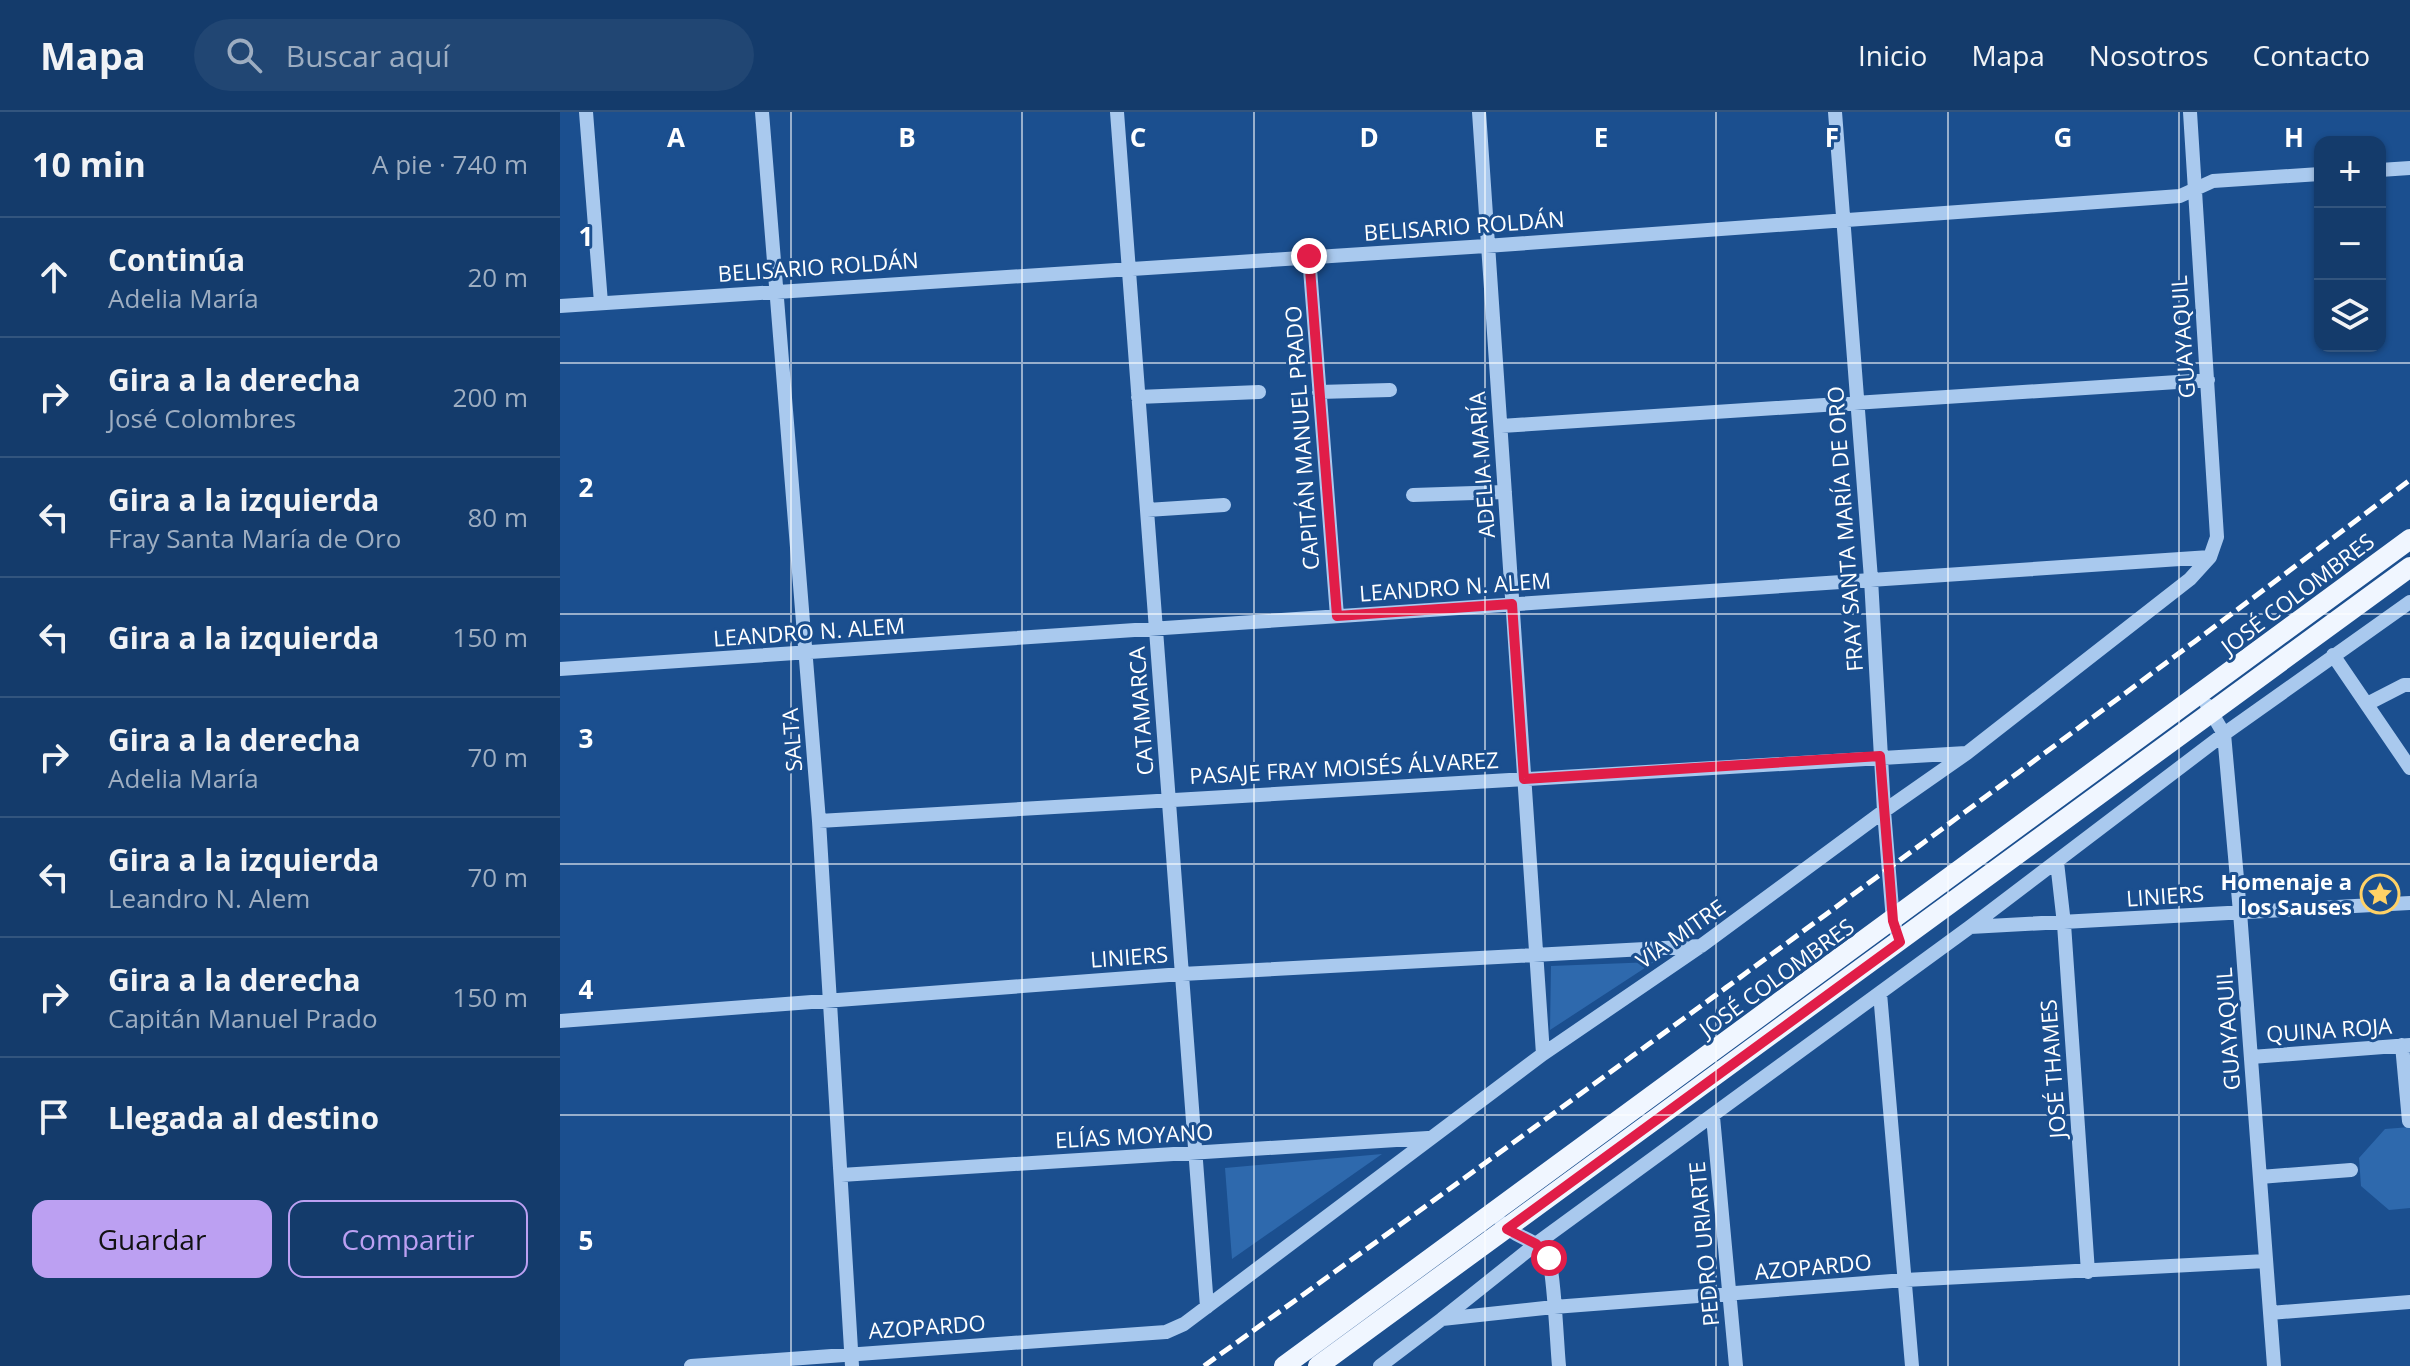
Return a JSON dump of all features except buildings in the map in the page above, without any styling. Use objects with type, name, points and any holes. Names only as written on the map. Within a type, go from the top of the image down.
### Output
[{"type":"main road","name":"JOSÉ COLOMBRES","points":[[1284,1366],[2410,539]]},
{"type":"main road","name":"JOSÉ COLOMBRES","points":[[1318,1366],[2410,567]]},
{"type":"street","points":[[586,112],[601,303]]},
{"type":"street","name":"SALTA","points":[[762,112],[807,653],[852,1359]]},
{"type":"street","name":"CATAMARCA","points":[[1117,112],[1207,1307]]},
{"type":"street","name":"ADELIA MARÍA","points":[[1479,112],[1543,1054]]},
{"type":"street","name":"FRAY SANTA MARÍA DE ORO","points":[[1835,112],[1871,579],[1884,811],[1893,921],[1900,942]]},
{"type":"street","name":"GUAYAQUIL","points":[[2190,112],[2217,537],[2210,557]]},
{"type":"street","points":[[2386,170],[2410,168]]},
{"type":"street","name":"BELISARIO ROLDÁN","points":[[560,306],[1486,246],[2180,196],[2213,181],[2314,174]]},
{"type":"street","name":"CAPITÁN MANUEL PRADO","points":[[1309,256],[1337,616]]},
{"type":"street","points":[[1501,426],[2208,380]]},
{"type":"street","points":[[1319,392],[1390,390]]},
{"type":"street","points":[[1138,397],[1259,392]]},
{"type":"street","points":[[1413,495],[1505,492]]},
{"type":"street","points":[[1147,510],[1224,505]]},
{"type":"street","name":"LEANDRO N. ALEM","points":[[560,669],[2210,557]]},
{"type":"street","name":"VÍA MITRE","points":[[1166,1332],[1184,1324],[1543,1054],[1701,946],[1967,753],[2190,579],[2210,557]]},
{"type":"street","points":[[1380,1366],[1536,1244],[1970,927],[2224,734],[2410,602]]},
{"type":"street","points":[[2333,655],[2410,768]]},
{"type":"street","points":[[2367,704],[2404,685],[2410,685]]},
{"type":"street","name":"GUAYAQUIL","points":[[2201,694],[2224,734],[2274,1366]]},
{"type":"street","name":"PASAJE FRAY MOISÉS ÁLVAREZ","points":[[819,821],[1967,753]]},
{"type":"street","name":"JOSÉ THAMES","points":[[2057,862],[2088,1272]]},
{"type":"street","name":"LINIERS","points":[[1970,927],[2410,903]]},
{"type":"street","name":"LINIERS","points":[[560,1021],[1182,974],[1701,946]]},
{"type":"street","points":[[1880,993],[1912,1366]]},
{"type":"street","points":[[2406,1045],[2409,1121]]},
{"type":"street","name":"QUINA ROJA","points":[[2251,1057],[2406,1045]]},
{"type":"street","name":"PEDRO URIARTE","points":[[1713,1117],[1736,1366]]},
{"type":"street","name":"ELÍAS MOYANO","points":[[841,1175],[1429,1138]]},
{"type":"street","points":[[2260,1177],[2351,1170]]},
{"type":"street","points":[[1494,1212],[1507,1229],[1536,1244],[1549,1258],[1559,1366]]},
{"type":"street","name":"AZOPARDO","points":[[1442,1319],[1554,1307],[1905,1280],[2266,1261]]},
{"type":"street","points":[[2270,1313],[2410,1302]]},
{"type":"street","name":"AZOPARDO","points":[[691,1366],[852,1359],[1166,1332]]},
{"type":"shaded area","points":[[1654,962],[1550,1030],[1551,966]]},
{"type":"shaded area","points":[[2410,1127],[2410,1208],[2389,1210],[2361,1186],[2359,1158],[2385,1129]]},
{"type":"shaded area","points":[[1382,1154],[1232,1259],[1225,1168]]},
{"type":"railway","points":[[1204,1366],[1810,926],[2410,480]]},
{"type":"place","name":"Homenaje a los Sauses","points":[[2380,894]]},
{"type":"route","points":[[1309,256],[1337,616],[1512,604],[1524,779],[1880,756],[1893,921],[1900,942],[1507,1229],[1536,1244],[1549,1258]]}]
